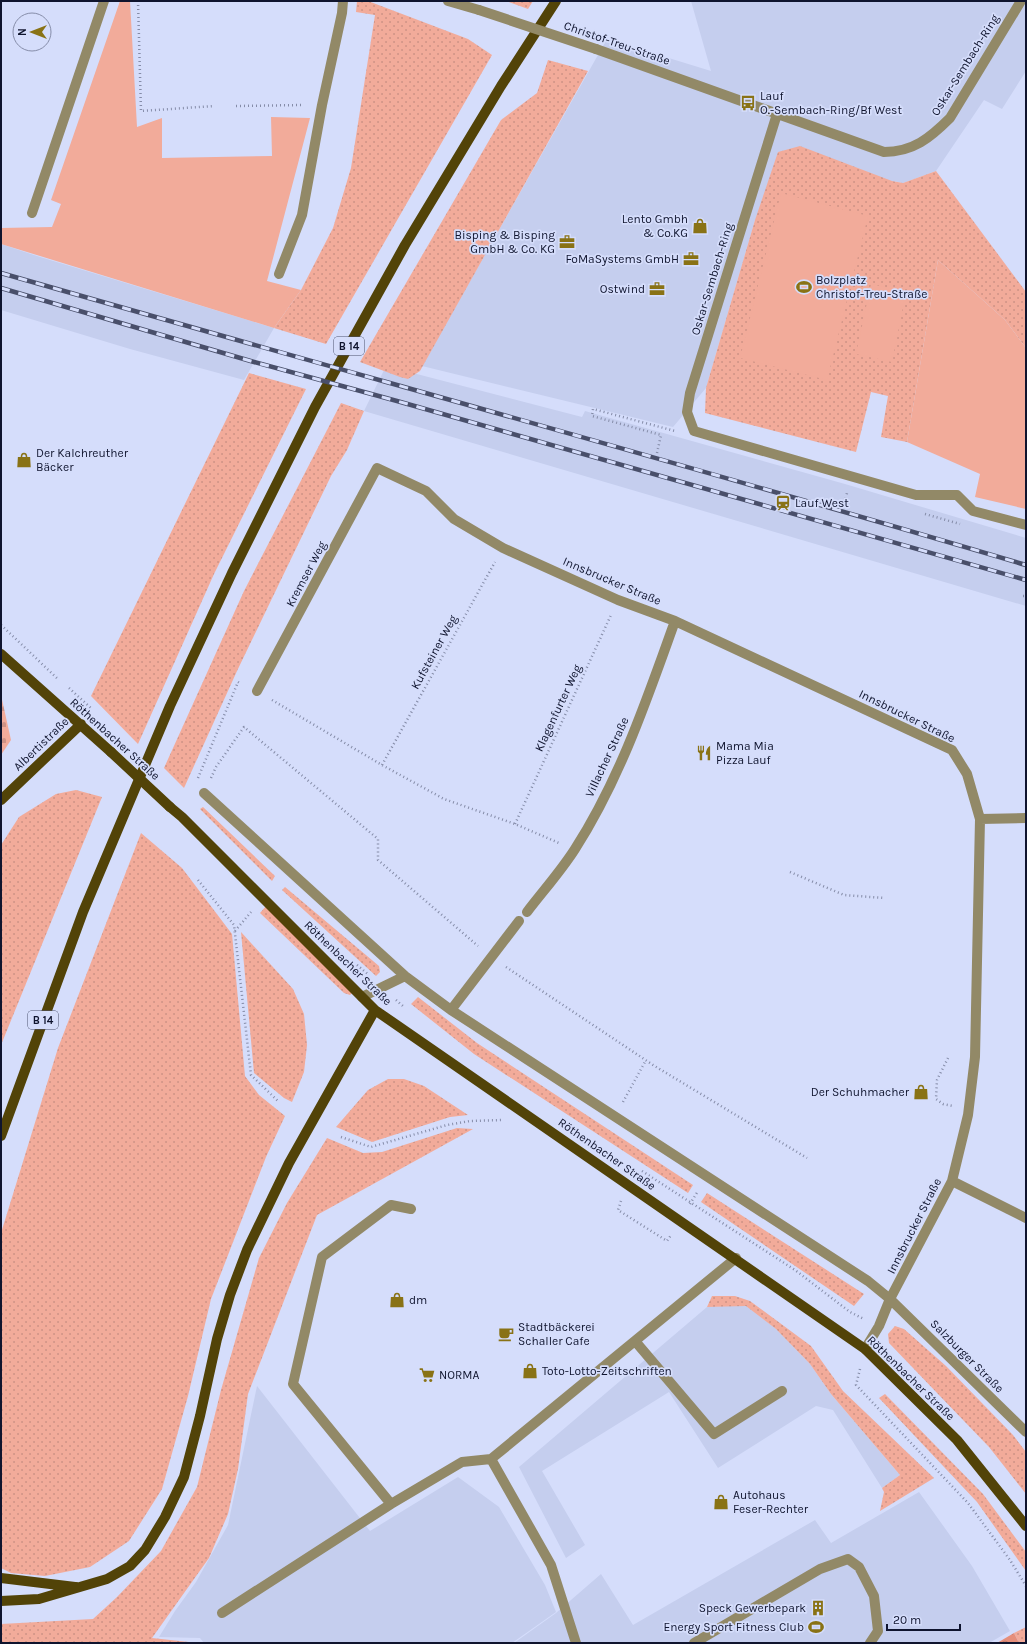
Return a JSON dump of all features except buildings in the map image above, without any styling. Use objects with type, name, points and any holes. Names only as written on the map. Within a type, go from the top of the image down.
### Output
[{"type":"main road","name":"B 14","points":[[1,1136],[83,912],[170,706],[232,573],[315,407],[405,245],[501,86],[556,1]]},
{"type":"main road","name":"Röthenbacher Straße","points":[[1,654],[81,724],[182,817],[376,1010],[736,1258],[865,1349],[957,1440],[1026,1526]]},
{"type":"main road","name":"Albertistraße","points":[[1,800],[81,724]]},
{"type":"main road","points":[[1,1601],[39,1599],[107,1579],[130,1566],[146,1550],[165,1517],[184,1477],[200,1416],[217,1339],[230,1295],[247,1250],[289,1163],[376,1010]]},
{"type":"main road","points":[[1,1578],[81,1587]]},
{"type":"street","points":[[32,213],[104,1]]},
{"type":"street","points":[[279,274],[302,215],[322,105],[342,14],[343,1]]},
{"type":"street","name":"Christof-Treu-Straße","points":[[448,1],[596,48],[777,114]]},
{"type":"street","name":"Oskar-Sembach-Ring","points":[[1021,1],[950,118],[939,130],[922,142],[906,150],[884,152],[777,114],[690,393],[687,412],[694,432],[916,495],[956,495],[973,511],[1026,525]]},
{"type":"street","name":"Innsbrucker Straße","points":[[377,468],[426,491],[454,519],[503,548],[618,600],[675,621],[952,750],[967,774],[980,819],[975,1057],[968,1115],[952,1181],[890,1299],[879,1326],[865,1349]]},
{"type":"street","name":"Kremser Weg","points":[[257,692],[377,468]]},
{"type":"street","name":"Villacher Straße","points":[[527,912],[575,850],[614,781],[643,709],[675,621]]},
{"type":"street","points":[[204,794],[405,976],[451,1010],[519,922]]},
{"type":"street","points":[[980,819],[1026,818]]},
{"type":"street","points":[[362,997],[405,976]]},
{"type":"street","name":"Salzburger Straße","points":[[451,1010],[868,1281],[890,1299],[1026,1432]]},
{"type":"street","points":[[952,1181],[1026,1218]]},
{"type":"street","points":[[391,1504],[293,1384],[322,1257],[391,1205],[410,1209]]},
{"type":"street","points":[[222,1613],[391,1504],[462,1462],[491,1459],[736,1258]]},
{"type":"street","points":[[635,1341],[714,1434],[782,1391]]},
{"type":"street","points":[[491,1459],[551,1566],[576,1643]]},
{"type":"street","points":[[694,1643],[820,1569],[848,1559],[859,1567],[874,1596],[878,1631],[870,1643]]},
{"type":"path","points":[[138,1],[141,111],[214,106]]},
{"type":"path","points":[[236,106],[322,105]]},
{"type":"path","points":[[657,453],[661,436],[592,416],[593,409],[672,431]]},
{"type":"path","points":[[844,506],[848,490]]},
{"type":"path","name":"Kufsteiner Weg","points":[[382,765],[503,548]]},
{"type":"path","name":"Klagenfurter Weg","points":[[515,824],[618,600]]},
{"type":"path","points":[[1,625],[94,710]]},
{"type":"path","points":[[196,782],[238,682],[444,799],[515,824],[575,850]]},
{"type":"path","points":[[790,872],[844,895],[884,898]]},
{"type":"path","points":[[198,880],[234,926],[251,1075],[279,1102]]},
{"type":"path","points":[[948,1058],[937,1080],[936,1099],[943,1104],[950,1106]]},
{"type":"path","points":[[614,1116],[646,1060]]},
{"type":"path","points":[[341,1137],[371,1147],[447,1125],[470,1122]]},
{"type":"path","points":[[639,1169],[795,1270],[850,1312],[879,1326]]},
{"type":"path","points":[[865,1349],[856,1385],[968,1502],[1010,1560],[1026,1586]]},
{"type":"shaded area","points":[[691,1],[1026,1],[1026,71],[1002,109],[984,100],[936,171],[903,183],[893,181],[755,220],[706,388],[673,427],[422,366],[607,39],[711,71]]},
{"type":"shaded area","points":[[1,244],[274,328],[244,380],[130,349],[1,310]]},
{"type":"shaded area","points":[[386,366],[582,417],[585,411],[845,484],[1026,538],[1026,606],[364,411]]},
{"type":"shaded area","points":[[746,1305],[776,1329],[810,1364],[831,1394],[900,1475],[882,1488],[833,1410],[816,1406],[718,1468],[669,1392],[542,1471],[585,1545],[566,1558],[519,1467],[707,1307]]},
{"type":"shaded area","points":[[257,1386],[370,1531],[458,1477],[499,1507],[545,1585],[556,1612],[512,1643],[204,1643],[200,1638],[159,1637],[175,1611],[196,1582],[228,1525]]},
{"type":"shaded area","points":[[919,1492],[972,1566],[1010,1631],[989,1643],[514,1643],[556,1613],[601,1574],[633,1625],[815,1520],[831,1543]]},
{"type":"green space","points":[[120,1],[130,1],[137,127],[162,118],[162,158],[272,156],[271,117],[310,118],[267,281],[301,290],[274,328],[1,244],[1,228],[52,227],[61,204],[51,200]]},
{"type":"green space","points":[[357,1],[368,1],[468,39],[492,55],[326,344],[274,328],[301,290],[333,228],[351,168],[375,15],[356,12]]},
{"type":"green space","points":[[506,1],[533,1],[528,9]]},
{"type":"green space","points":[[548,60],[588,71],[420,371],[408,379],[360,362],[501,120],[537,93]]},
{"type":"green space","points":[[800,146],[892,181],[903,183],[936,171],[1026,292],[1026,348],[1005,320],[938,260],[907,442],[881,437],[888,396],[871,392],[856,452],[705,413],[706,388],[755,220],[778,152]]},
{"type":"green space","name":"Bolzplatz Christof-Treu-Straße","points":[[781,193],[868,216],[827,380],[740,358]]},
{"type":"green space","points":[[938,260],[1005,320],[1026,348],[1026,509],[975,497],[980,474],[907,442]]},
{"type":"green space","points":[[871,284],[906,292],[892,362],[856,354]]},
{"type":"green space","points":[[249,373],[306,389],[214,574],[138,744],[91,696]]},
{"type":"green space","points":[[341,403],[364,411],[347,450],[331,476],[237,671],[184,788],[164,768],[244,591]]},
{"type":"green space","points":[[1,695],[11,740],[1,755]]},
{"type":"green space","points":[[76,790],[102,797],[1,1045],[1,845],[19,817],[56,794]]},
{"type":"green space","points":[[203,807],[275,876],[272,881],[200,809]]},
{"type":"green space","points":[[141,833],[182,868],[232,934],[245,1076],[259,1095],[285,1116],[266,1157],[211,1299],[188,1396],[162,1489],[129,1541],[90,1567],[45,1576],[11,1573],[1,1568],[1,1233],[58,1048]]},
{"type":"green space","points":[[285,887],[379,966],[380,972],[376,976],[282,890]]},
{"type":"green space","points":[[267,905],[353,992],[350,995],[344,993],[260,913]]},
{"type":"green space","points":[[241,932],[293,989],[304,1014],[307,1045],[304,1072],[292,1102],[284,1098],[254,1073]]},
{"type":"green space","points":[[418,997],[477,1043],[693,1185],[688,1193],[474,1054],[411,1004]]},
{"type":"green space","points":[[388,1079],[404,1079],[424,1086],[468,1115],[450,1117],[372,1142],[336,1127],[368,1090]]},
{"type":"green space","points":[[457,1128],[473,1129],[317,1215],[248,1394],[238,1469],[228,1514],[209,1558],[152,1638],[198,1643],[1,1643],[1,1624],[93,1619],[117,1597],[161,1551],[197,1487],[221,1390],[259,1258],[287,1203],[327,1138],[363,1153],[382,1152]]},
{"type":"green space","points":[[707,1193],[864,1294],[854,1306],[701,1202]]},
{"type":"green space","points":[[712,1296],[735,1296],[750,1301],[811,1346],[843,1391],[934,1478],[880,1511],[884,1492],[882,1488],[900,1475],[831,1394],[810,1364],[776,1329],[746,1306],[707,1307]]},
{"type":"green space","points":[[895,1326],[904,1329],[946,1366],[1013,1435],[1026,1452],[1026,1494],[989,1447],[889,1343],[888,1334]]},
{"type":"green space","points":[[885,1394],[983,1494],[1026,1552],[1026,1571],[977,1502],[879,1398]]},
{"type":"green space","points":[[1026,1627],[1026,1643],[1019,1643],[1014,1633]]},
{"type":"green space","points":[[1014,1633],[1019,1643],[997,1643]]},
{"type":"railway","points":[[1,273],[1026,565]]},
{"type":"railway","points":[[1,288],[254,362],[397,401],[1026,580]]},
{"type":"place","name":"Lauf O.-Sembach-Ring/Bf West","points":[[748,103]]},
{"type":"place","name":"Lento Gmbh & Co.KG","points":[[700,226]]},
{"type":"place","name":"Bisping & Bisping GmbH & Co. KG","points":[[567,242]]},
{"type":"place","name":"FoMaSystems GmbH","points":[[691,259]]},
{"type":"place","name":"Bolzplatz Christof-Treu-Straße","points":[[804,287]]},
{"type":"place","name":"Ostwind","points":[[657,289]]},
{"type":"place","name":"Der Kalchreuther Bäcker","points":[[24,460]]},
{"type":"place","name":"Lauf West","points":[[783,503]]},
{"type":"place","name":"Mama Mia Pizza Lauf","points":[[704,753]]},
{"type":"place","name":"Der Schuhmacher","points":[[921,1092]]},
{"type":"place","name":"dm","points":[[397,1300]]},
{"type":"place","name":"Stadtbäckerei Schaller Cafe","points":[[506,1334]]},
{"type":"place","name":"Toto-Lotto-Zeitschriften","points":[[530,1371]]},
{"type":"place","name":"NORMA","points":[[427,1375]]},
{"type":"place","name":"Autohaus Feser-Rechter","points":[[721,1502]]},
{"type":"place","name":"Speck Gewerbepark","points":[[818,1608]]},
{"type":"place","name":"Energy Sport Fitness Club","points":[[816,1627]]}]
